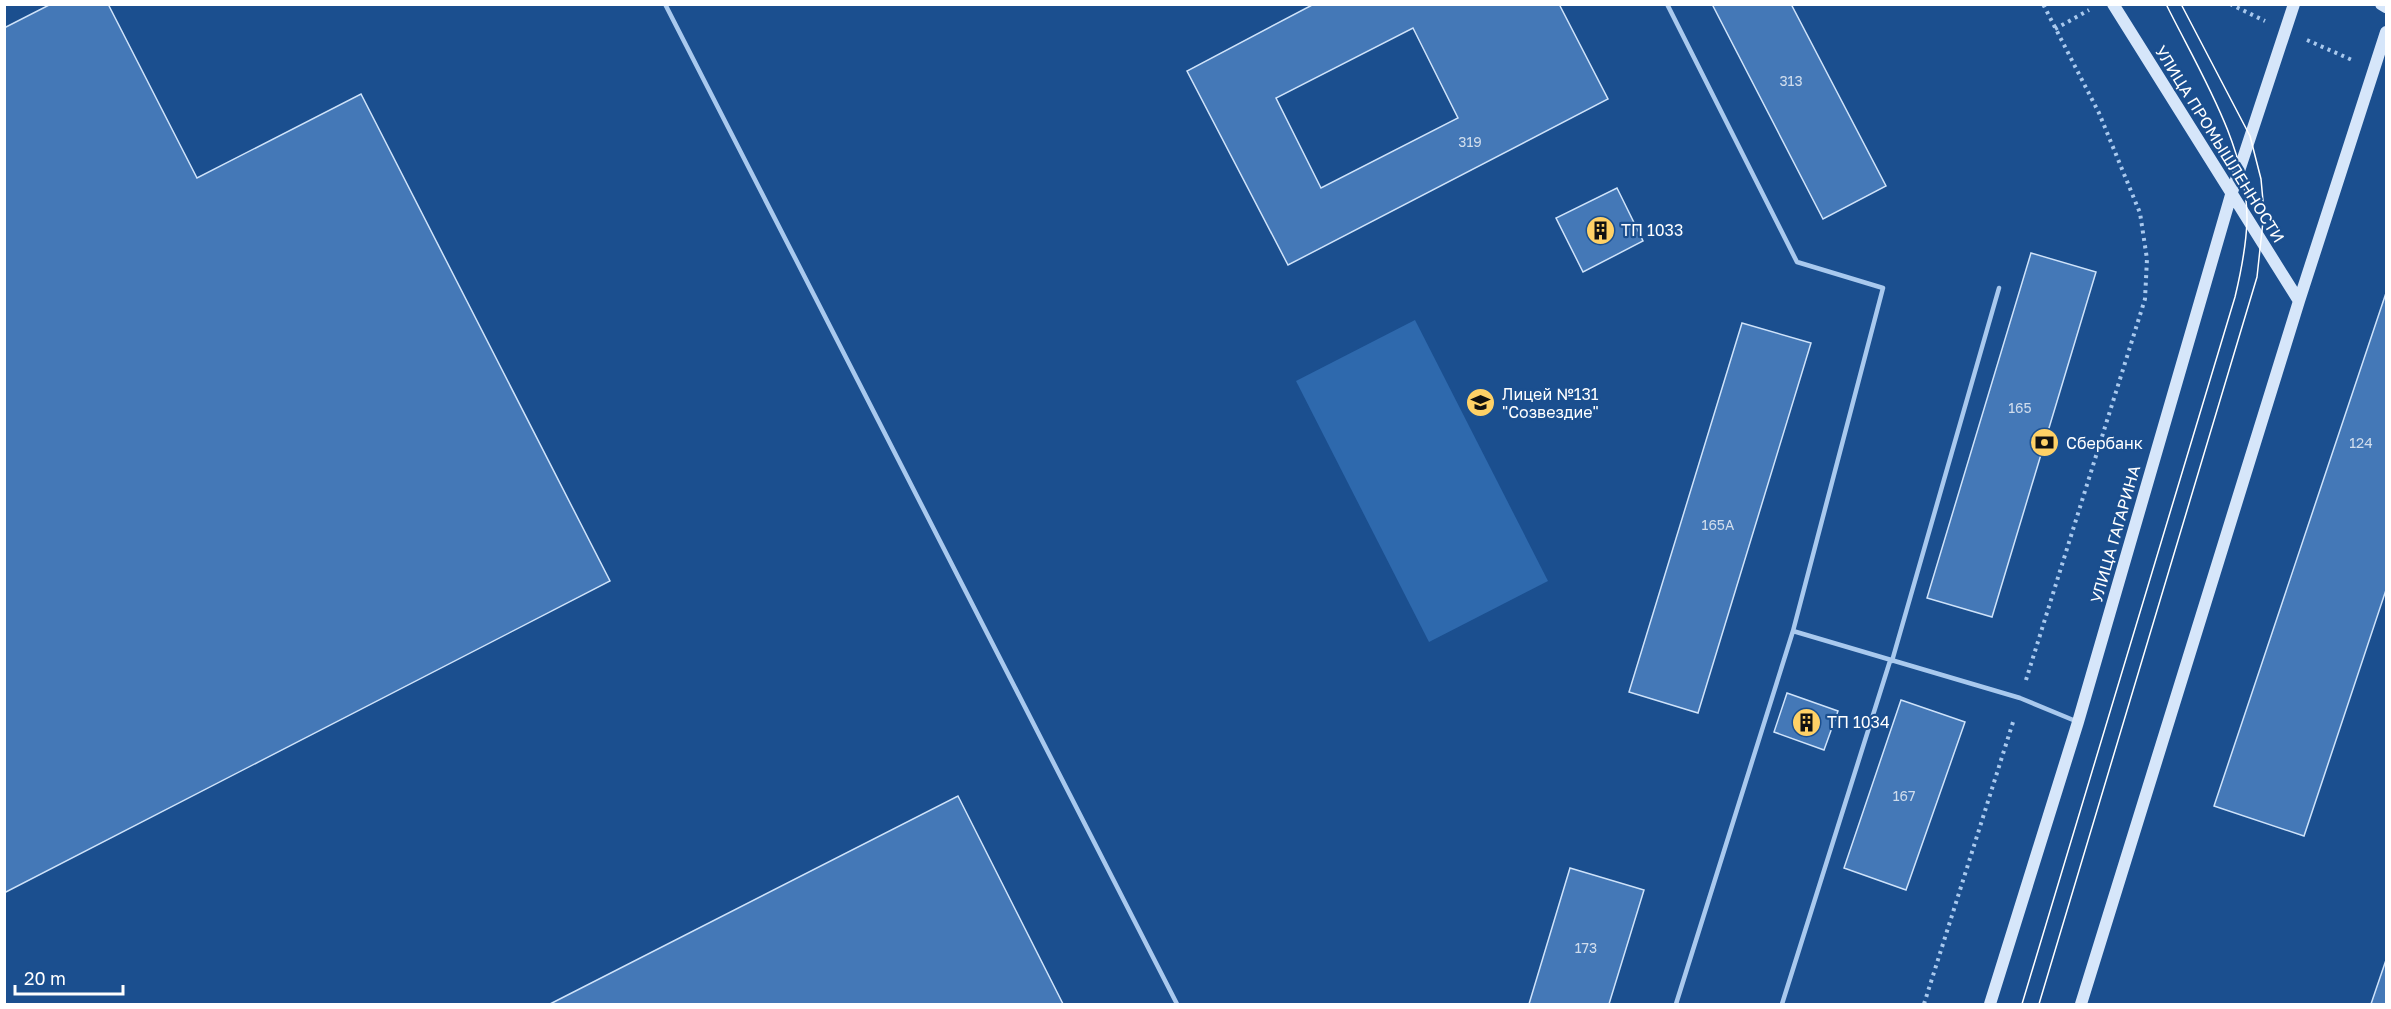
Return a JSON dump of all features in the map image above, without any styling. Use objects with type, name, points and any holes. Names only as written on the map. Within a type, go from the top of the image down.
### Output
[{"type":"main road","name":"УЛИЦА ПРОМЫШЛЕННОСТИ","points":[[2113,4],[2299,301]]},
{"type":"main road","name":"УЛИЦА ГАГАРИНА","points":[[1990,1005],[2078,722],[2231,195],[2294,4]]},
{"type":"main road","points":[[2381,4],[2386,7]]},
{"type":"main road","points":[[2081,1005],[2299,301],[2386,32]]},
{"type":"lane","points":[[665,4],[1177,1005]]},
{"type":"lane","points":[[1667,4],[1797,262],[1883,288],[1793,631],[1676,1005]]},
{"type":"lane","points":[[1782,1005],[1891,661],[1999,288]]},
{"type":"lane","points":[[1793,631],[2020,698],[2078,722]]},
{"type":"path","points":[[1924,1005],[2145,299],[2147,259],[2140,213],[2099,113],[2043,4]]},
{"type":"path","points":[[2055,29],[2092,9]]},
{"type":"shaded area","points":[[1415,320],[1548,581],[1429,642],[1296,381]]},
{"type":"building","points":[[51,4],[108,4],[197,178],[361,94],[610,581],[4,893],[4,28]]},
{"type":"building","points":[[1314,4],[1559,4],[1608,99],[1288,265],[1187,71]],"holes":[[[1413,28],[1458,118],[1321,188],[1276,98]]]},
{"type":"building","points":[[1712,4],[1791,4],[1886,186],[1823,219]]},
{"type":"building","name":"ТП 1033","points":[[1617,188],[1643,241],[1583,272],[1556,218]]},
{"type":"building","points":[[2031,253],[2096,272],[1992,617],[1927,598]]},
{"type":"building","points":[[2386,293],[2386,590],[2304,836],[2214,806]]},
{"type":"building","points":[[1742,323],[1811,343],[1698,713],[1629,692]]},
{"type":"building","name":"ТП 1034","points":[[1787,693],[1838,711],[1824,750],[1774,732]]},
{"type":"building","points":[[1901,700],[1965,722],[1906,890],[1844,868]]},
{"type":"building","points":[[958,796],[1063,1004],[550,1004]]},
{"type":"building","points":[[1570,868],[1644,890],[1609,1004],[1529,1004]]},
{"type":"building","points":[[2386,960],[2386,1004],[2371,1004]]},
{"type":"tram line","points":[[2022,1004],[2235,297],[2244,250],[2247,221],[2245,193],[2239,165],[2219,109],[2166,4]]},
{"type":"tram line","points":[[2039,1004],[2257,277],[2264,212],[2261,179],[2250,136],[2181,4]]},
{"type":"place","name":"ТП 1033","points":[[1600,230]]},
{"type":"place","name":"Лицей №131 \"Созвездие\"","points":[[1481,403]]},
{"type":"place","name":"Сбербанк","points":[[2045,443]]},
{"type":"place","name":"ТП 1034","points":[[1806,722]]}]
